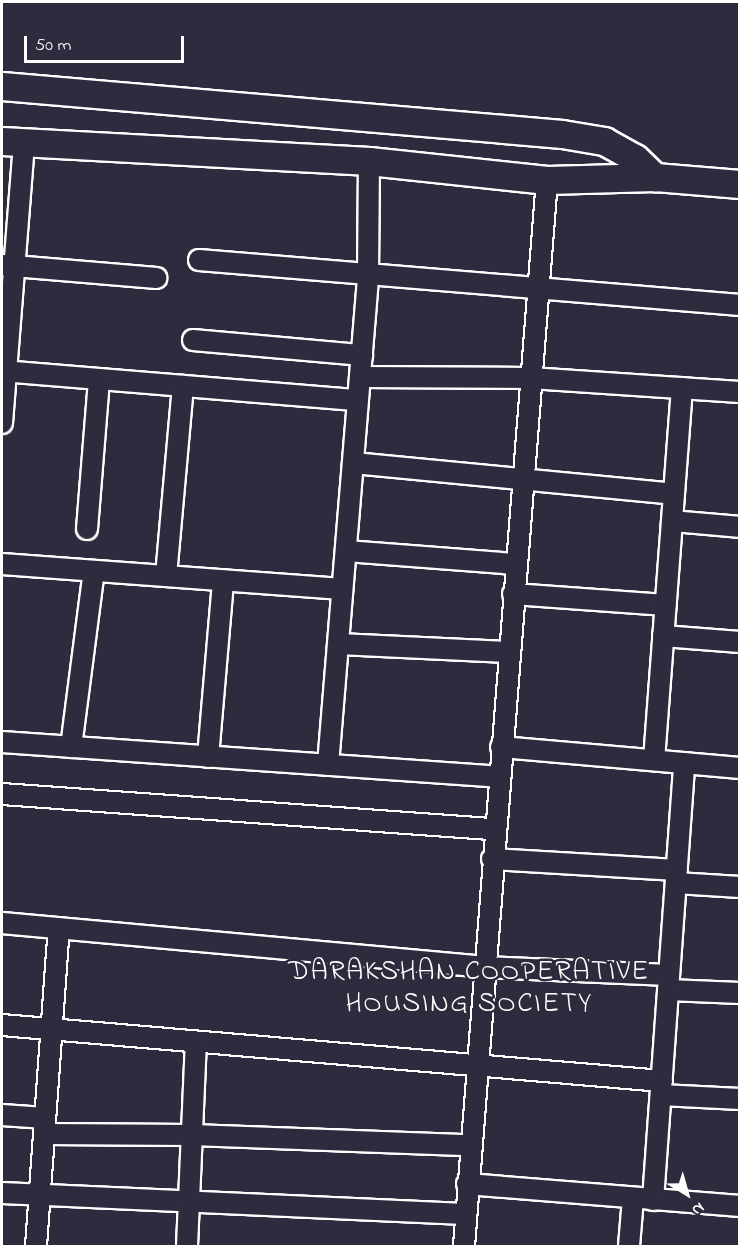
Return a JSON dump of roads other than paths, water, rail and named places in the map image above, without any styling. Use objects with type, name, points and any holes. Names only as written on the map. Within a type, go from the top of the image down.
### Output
[{"type":"street","points":[[2,86],[562,134],[604,141],[635,158],[655,177]]},
{"type":"street","points":[[298,158],[304,112]]},
{"type":"street","points":[[2,423],[13,143],[369,161],[547,180],[655,177],[740,184]]},
{"type":"street","points":[[328,765],[368,275],[369,161]]},
{"type":"street","points":[[464,1246],[469,1145],[530,378],[541,291],[547,180]]},
{"type":"street","points":[[199,260],[541,291],[740,305]]},
{"type":"street","points":[[9,265],[156,278]]},
{"type":"street","points":[[193,340],[362,355]]},
{"type":"street","points":[[4,371],[358,400]]},
{"type":"street","points":[[360,377],[530,378],[740,392]]},
{"type":"street","points":[[87,529],[99,379]]},
{"type":"street","points":[[166,576],[183,386]]},
{"type":"street","points":[[654,760],[682,388]]},
{"type":"street","points":[[353,463],[674,494]]},
{"type":"street","points":[[672,521],[740,527]]},
{"type":"street","points":[[346,551],[515,564]]},
{"type":"street","points":[[2,564],[342,590]]},
{"type":"street","points":[[71,747],[94,571]]},
{"type":"street","points":[[208,757],[224,581]]},
{"type":"street","points":[[513,594],[666,605]]},
{"type":"street","points":[[663,636],[740,642]]},
{"type":"street","points":[[338,644],[508,652]]},
{"type":"street","points":[[2,742],[499,777]]},
{"type":"street","points":[[501,747],[740,768]]},
{"type":"street","points":[[653,1200],[684,763]]},
{"type":"street","points":[[2,794],[495,830]]},
{"type":"street","points":[[492,859],[676,876],[740,887]]},
{"type":"street","points":[[2,923],[669,982],[740,993]]},
{"type":"street","points":[[36,1246],[59,929]]},
{"type":"street","points":[[2,1025],[476,1067],[661,1088],[740,1100]]},
{"type":"street","points":[[187,1246],[196,1042]]},
{"type":"street","points":[[2,1115],[45,1126],[192,1135],[469,1145]]},
{"type":"street","points":[[467,1184],[740,1206]]},
{"type":"street","points":[[2,1193],[40,1197],[465,1214]]},
{"type":"street","points":[[630,1246],[633,1198]]},
{"type":"district","name":"DARAKSHAN COOPERATIVE HOUSING SOCIETY","points":[[469,989]]}]
